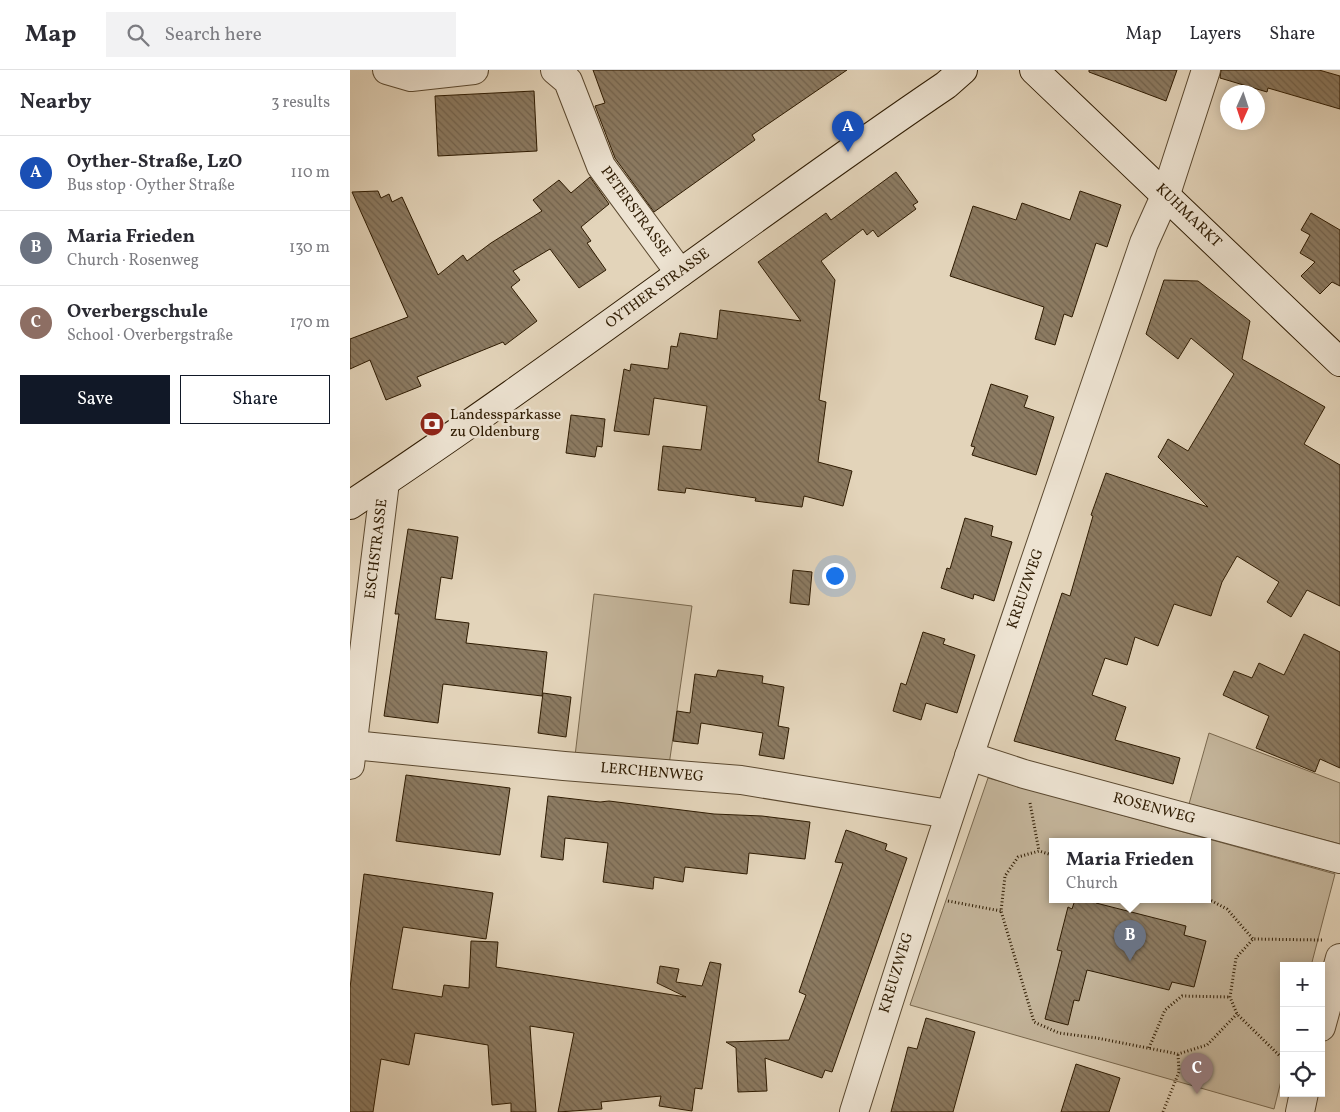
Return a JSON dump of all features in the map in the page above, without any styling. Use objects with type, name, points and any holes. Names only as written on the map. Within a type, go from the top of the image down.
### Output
[{"type":"street","points":[[387,70],[411,77],[474,70]]},
{"type":"street","name":"PETERSTRASSE","points":[[555,70],[568,81],[600,166],[680,273]]},
{"type":"street","name":"OYTHER STRASSE","points":[[350,505],[462,430],[946,85],[963,70]]},
{"type":"street","name":"KUHMARKT","points":[[1034,70],[1069,106],[1166,194],[1340,362]]},
{"type":"street","name":"KREUZWEG","points":[[854,1112],[949,814],[1144,243],[1166,194],[1206,70]]},
{"type":"street","name":"ESCHSTRASSE","points":[[351,755],[386,482]]},
{"type":"street","name":"LERCHENWEG","points":[[351,755],[564,766],[741,780],[949,814]]},
{"type":"street","name":"ROSENWEG","points":[[969,756],[1024,774],[1340,859]]},
{"type":"street","points":[[1325,1007],[1335,949]]},
{"type":"street","points":[[1300,1112],[1303,1097]]},
{"type":"path","points":[[1024,774],[1039,851]]},
{"type":"path","points":[[1049,854],[1039,851],[1018,857],[1005,876],[1001,911],[1034,1022],[1059,1032],[1178,1054],[1208,1045],[1237,1014]]},
{"type":"path","points":[[921,897],[1001,911]]},
{"type":"path","points":[[1211,901],[1227,909],[1253,938],[1335,949]]},
{"type":"path","points":[[1253,938],[1236,958],[1230,997],[1237,1014],[1280,1056]]},
{"type":"path","points":[[1149,1048],[1165,1010],[1182,996],[1230,997]]},
{"type":"path","points":[[1163,1112],[1179,1072],[1178,1054]]},
{"type":"shaded area","points":[[594,594],[692,606],[669,765],[575,756]]},
{"type":"shaded area","points":[[1209,733],[1340,783],[1340,844],[1189,804]]},
{"type":"shaded area","points":[[988,778],[1205,838],[1049,838],[1049,903],[1211,903],[1211,840],[1335,874],[1312,962],[1280,962],[1280,1085],[1274,1109],[910,1005]]},
{"type":"building","points":[[593,70],[847,70],[752,135],[755,140],[654,212],[615,158],[595,106],[605,103]]},
{"type":"building","points":[[1089,70],[1177,70],[1166,101],[1089,72]]},
{"type":"building","points":[[1221,70],[1319,70],[1340,76],[1340,109],[1268,88],[1267,92],[1265,91],[1265,85],[1244,85],[1220,78]]},
{"type":"building","points":[[534,91],[537,151],[438,156],[435,96]]},
{"type":"building","points":[[896,172],[918,202],[913,205],[916,209],[878,237],[873,230],[867,235],[863,229],[821,261],[835,280],[819,400],[826,402],[818,462],[852,471],[843,506],[804,496],[802,507],[755,501],[756,498],[686,488],[685,493],[658,490],[663,446],[701,450],[707,406],[654,398],[649,435],[614,431],[624,369],[630,371],[631,364],[668,369],[671,346],[677,347],[680,333],[717,339],[720,310],[801,321],[758,262],[826,213],[831,220]]},
{"type":"building","points":[[590,177],[609,204],[581,227],[591,241],[587,243],[606,270],[579,288],[550,249],[513,271],[520,280],[511,287],[537,321],[505,345],[503,342],[417,377],[421,386],[386,400],[370,360],[350,369],[350,339],[408,317],[352,192],[378,191],[381,198],[389,194],[392,202],[402,197],[438,275],[463,255],[467,261],[491,243],[542,211],[533,200],[559,180],[571,193]]},
{"type":"building","points":[[1080,191],[1121,205],[1107,247],[1096,243],[1072,317],[1064,314],[1055,345],[1035,339],[1044,307],[950,276],[973,206],[1016,220],[1022,203],[1070,220]]},
{"type":"building","points":[[1311,213],[1340,230],[1340,286],[1332,282],[1320,294],[1301,276],[1315,262],[1300,253],[1310,235],[1301,230]]},
{"type":"building","points":[[1164,280],[1198,281],[1250,321],[1242,359],[1325,407],[1304,444],[1340,465],[1340,606],[1307,590],[1291,617],[1267,602],[1279,582],[1237,556],[1222,582],[1211,616],[1174,604],[1158,646],[1135,637],[1127,665],[1105,658],[1092,695],[1126,707],[1115,740],[1180,758],[1173,784],[1014,741],[1062,593],[1070,596],[1093,516],[1091,515],[1106,473],[1208,507],[1158,457],[1168,439],[1188,451],[1234,374],[1191,338],[1178,359],[1146,334]]},
{"type":"building","points":[[991,384],[1028,396],[1024,407],[1054,417],[1036,475],[972,455],[975,447],[971,446]]},
{"type":"building","points":[[571,415],[605,419],[602,447],[597,446],[595,457],[566,453]]},
{"type":"building","points":[[965,518],[993,526],[991,536],[1012,542],[994,601],[974,594],[973,599],[941,588],[947,568],[950,569]]},
{"type":"building","points":[[408,529],[458,537],[452,579],[441,577],[435,619],[469,623],[466,643],[547,652],[542,696],[443,684],[438,723],[384,716],[399,614],[395,614]]},
{"type":"building","points":[[793,570],[812,572],[809,605],[790,603]]},
{"type":"building","points":[[923,632],[945,639],[943,644],[975,655],[957,713],[926,703],[921,720],[893,711],[901,683],[906,685]]},
{"type":"building","points":[[1304,634],[1340,652],[1340,768],[1320,759],[1315,772],[1256,748],[1269,716],[1223,695],[1234,671],[1252,678],[1259,663],[1284,675]]},
{"type":"building","points":[[718,670],[763,676],[762,683],[784,687],[778,726],[789,728],[784,759],[759,755],[763,733],[701,723],[698,744],[673,741],[677,711],[690,713],[695,674],[716,677]]},
{"type":"building","points":[[543,693],[571,697],[566,737],[538,733]]},
{"type":"building","points":[[406,775],[510,788],[500,855],[396,841]]},
{"type":"building","points":[[548,796],[600,802],[609,801],[714,814],[762,816],[810,822],[805,859],[749,853],[747,874],[685,867],[683,882],[654,877],[653,889],[603,882],[608,843],[565,838],[563,860],[541,857]]},
{"type":"building","points":[[846,830],[887,844],[885,850],[907,858],[832,1072],[825,1070],[822,1078],[765,1058],[767,1091],[738,1092],[736,1048],[726,1042],[789,1040],[806,995],[799,992],[843,863],[835,862]]},
{"type":"building","points":[[364,874],[493,893],[486,939],[403,927],[392,989],[442,997],[444,985],[469,988],[471,941],[498,942],[496,967],[686,997],[657,983],[660,966],[679,969],[676,982],[702,986],[710,962],[721,964],[702,1089],[695,1088],[692,1111],[659,1106],[661,1096],[601,1102],[602,1109],[558,1112],[574,1033],[530,1026],[536,1112],[511,1112],[511,1103],[492,1105],[488,1045],[415,1033],[409,1065],[381,1059],[373,1112],[350,1112],[350,988]]},
{"type":"building","points":[[1074,903],[1096,903],[1186,926],[1184,935],[1206,941],[1194,987],[1172,982],[1169,990],[1087,970],[1079,1001],[1074,1000],[1068,1025],[1045,1019],[1062,951],[1057,950],[1068,907],[1072,909]]},
{"type":"building","points":[[926,1018],[975,1032],[953,1112],[891,1112],[908,1047],[917,1049]]},
{"type":"building","points":[[1076,1064],[1120,1078],[1109,1112],[1061,1112]]},
{"type":"place","name":"Oyther-Straße, LzO","points":[[848,152]]},
{"type":"place","name":"Landessparkasse zu Oldenburg","points":[[432,424]]},
{"type":"place","name":"Maria Frieden","points":[[1130,961]]},
{"type":"place","name":"Overbergschule","points":[[1197,1094]]}]
